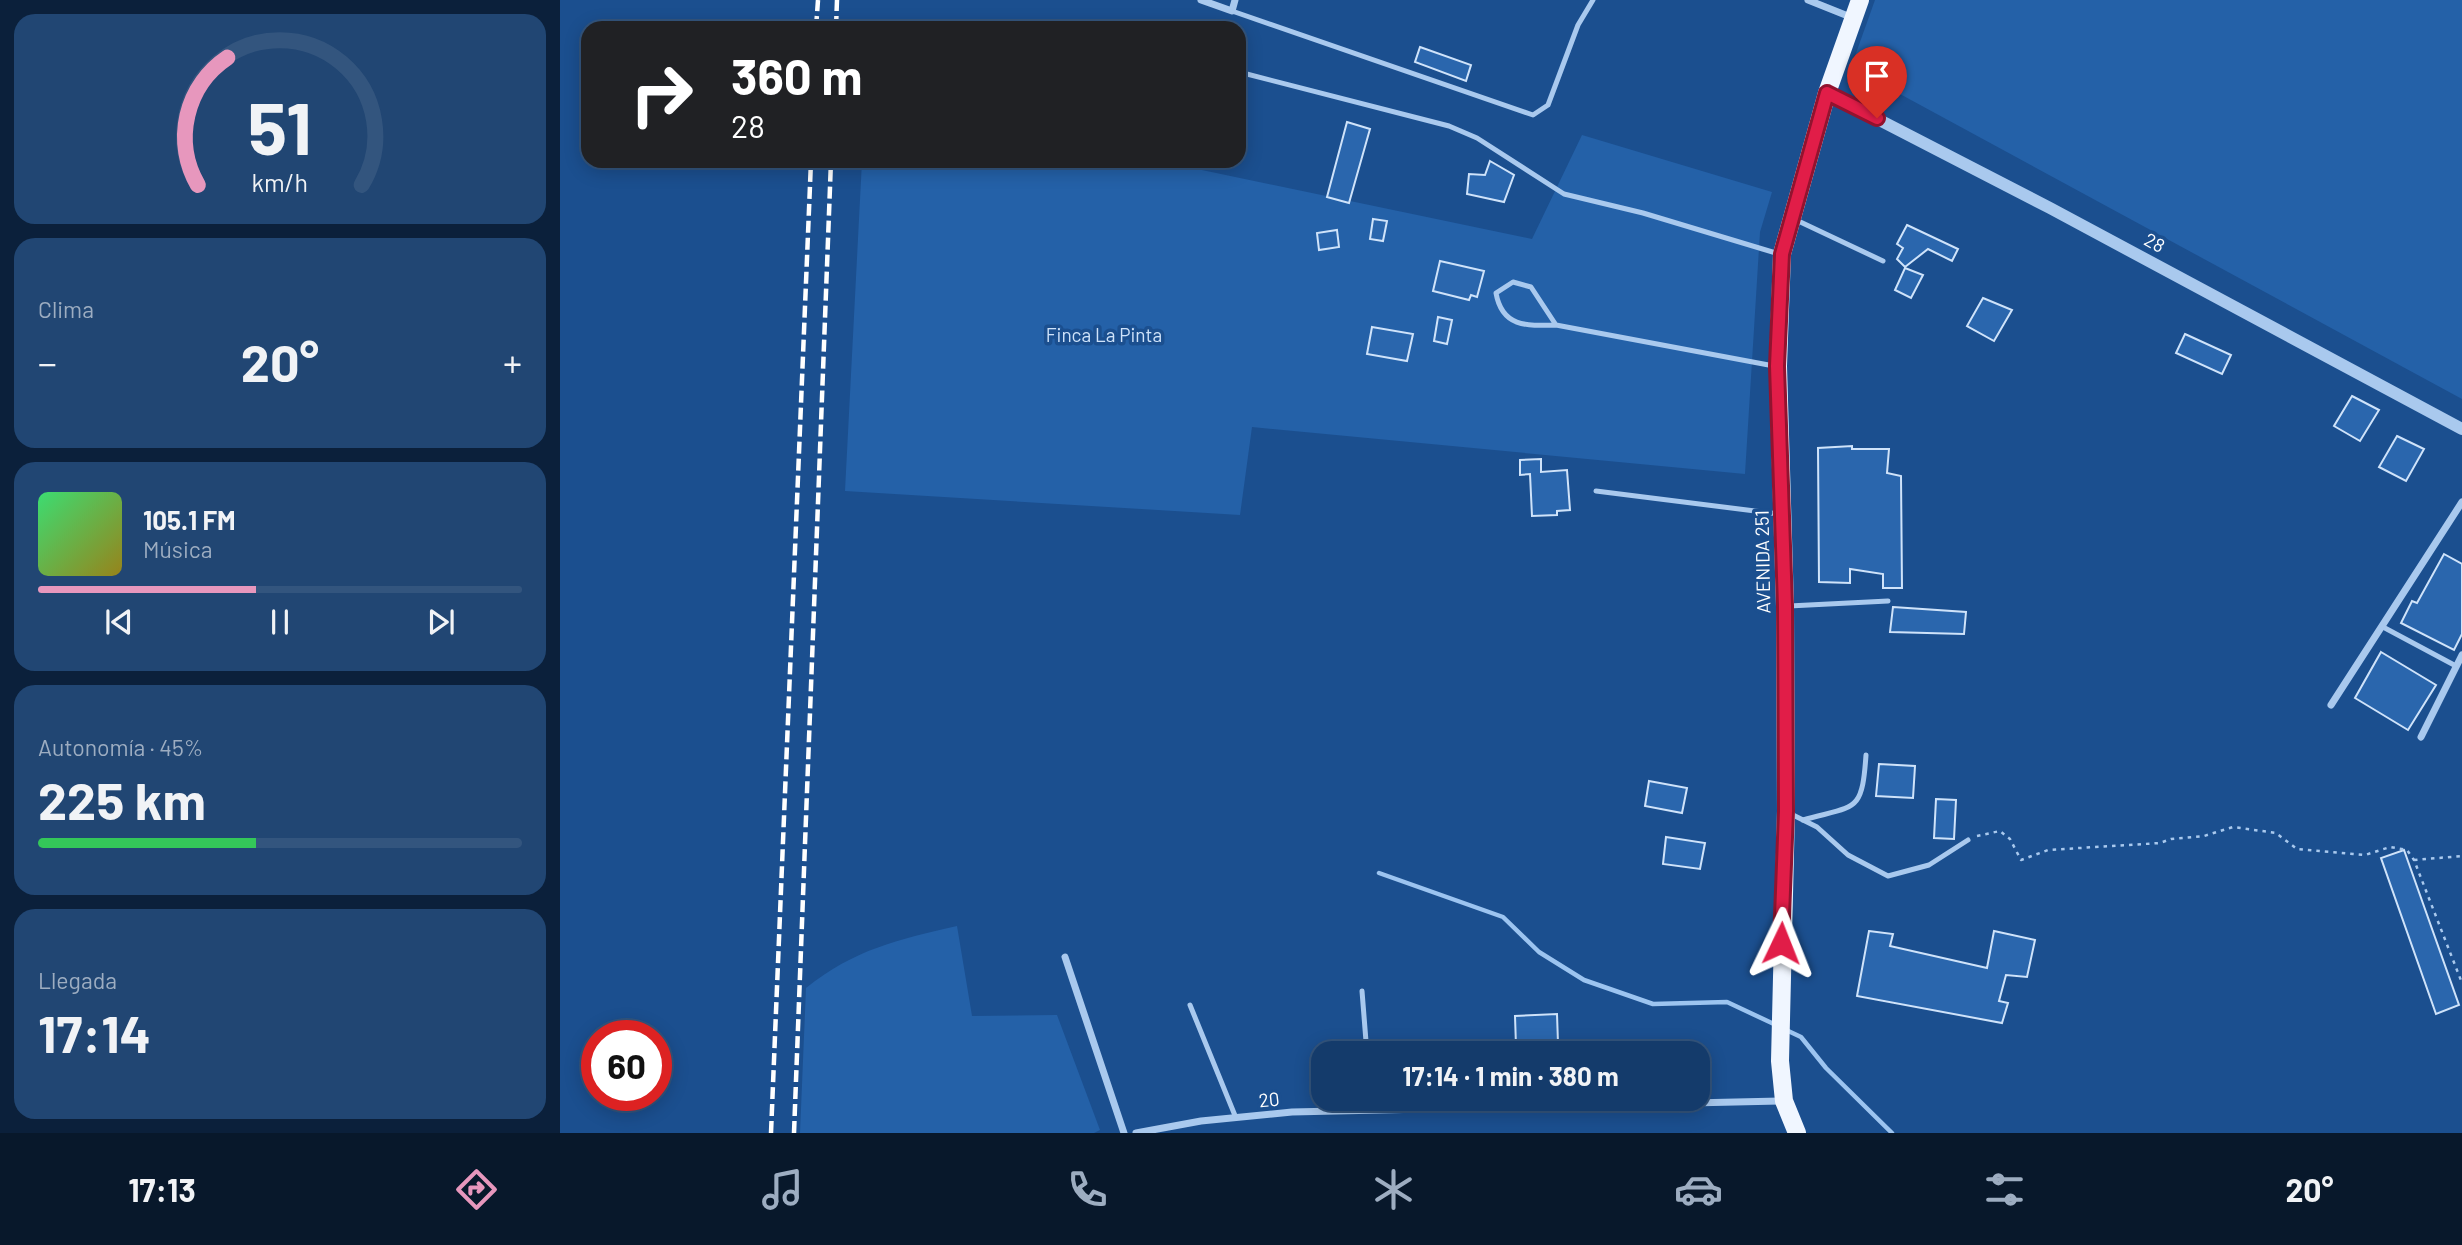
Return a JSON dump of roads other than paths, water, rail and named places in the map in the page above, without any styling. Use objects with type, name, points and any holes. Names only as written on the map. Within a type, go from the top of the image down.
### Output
[{"type":"main road","name":"AVENIDA 251","points":[[1797,1133],[1784,1101],[1780,1062],[1780,969],[1786,811],[1785,606],[1777,366],[1782,254],[1827,93],[1860,0]]},
{"type":"street","points":[[1201,0],[1232,11],[1235,0]]},
{"type":"street","points":[[1808,0],[1854,18]]},
{"type":"street","name":"28","points":[[1827,93],[2050,208],[2462,429]]},
{"type":"street","points":[[2331,705],[2462,502]]},
{"type":"street","points":[[2421,737],[2462,654]]},
{"type":"street","points":[[1065,957],[1124,1133]]},
{"type":"street","name":"20","points":[[1710,1102],[1784,1101]]},
{"type":"street","name":"20","points":[[1136,1133],[1236,1118],[1342,1111]]},
{"type":"lane","points":[[1232,11],[1533,115],[1548,105],[1578,25],[1593,0]]},
{"type":"lane","points":[[1246,74],[1448,127],[1477,138],[1564,194],[1643,213],[1782,254]]},
{"type":"lane","points":[[1790,218],[1883,261]]},
{"type":"lane","points":[[1556,325],[1531,287],[1513,282],[1496,293],[1499,309],[1509,319],[1528,326],[1556,325],[1777,366]]},
{"type":"lane","points":[[1596,491],[1782,514]]},
{"type":"lane","points":[[1785,606],[1888,601]]},
{"type":"lane","points":[[2383,627],[2456,666]]},
{"type":"lane","points":[[1802,820],[1852,806],[1864,792],[1866,755]]},
{"type":"lane","points":[[1786,811],[1817,827],[1848,855],[1888,876],[1929,865],[1968,840]]},
{"type":"lane","points":[[1362,990],[1366,1041]]},
{"type":"lane","points":[[1190,1004],[1236,1118]]},
{"type":"waterway","points":[[1379,873],[1503,917],[1539,952],[1584,980],[1653,1004],[1727,1002],[1776,1025]]},
{"type":"waterway","points":[[1784,1029],[1801,1037],[1826,1068],[1892,1133]]},
{"type":"railway","points":[[816,21],[818,0]]},
{"type":"railway","points":[[836,21],[837,0]]},
{"type":"railway","points":[[771,1133],[811,168]]},
{"type":"railway","points":[[794,1133],[831,168]]},
{"type":"park label","name":"Finca La Pinta","points":[[1104,334]]}]
